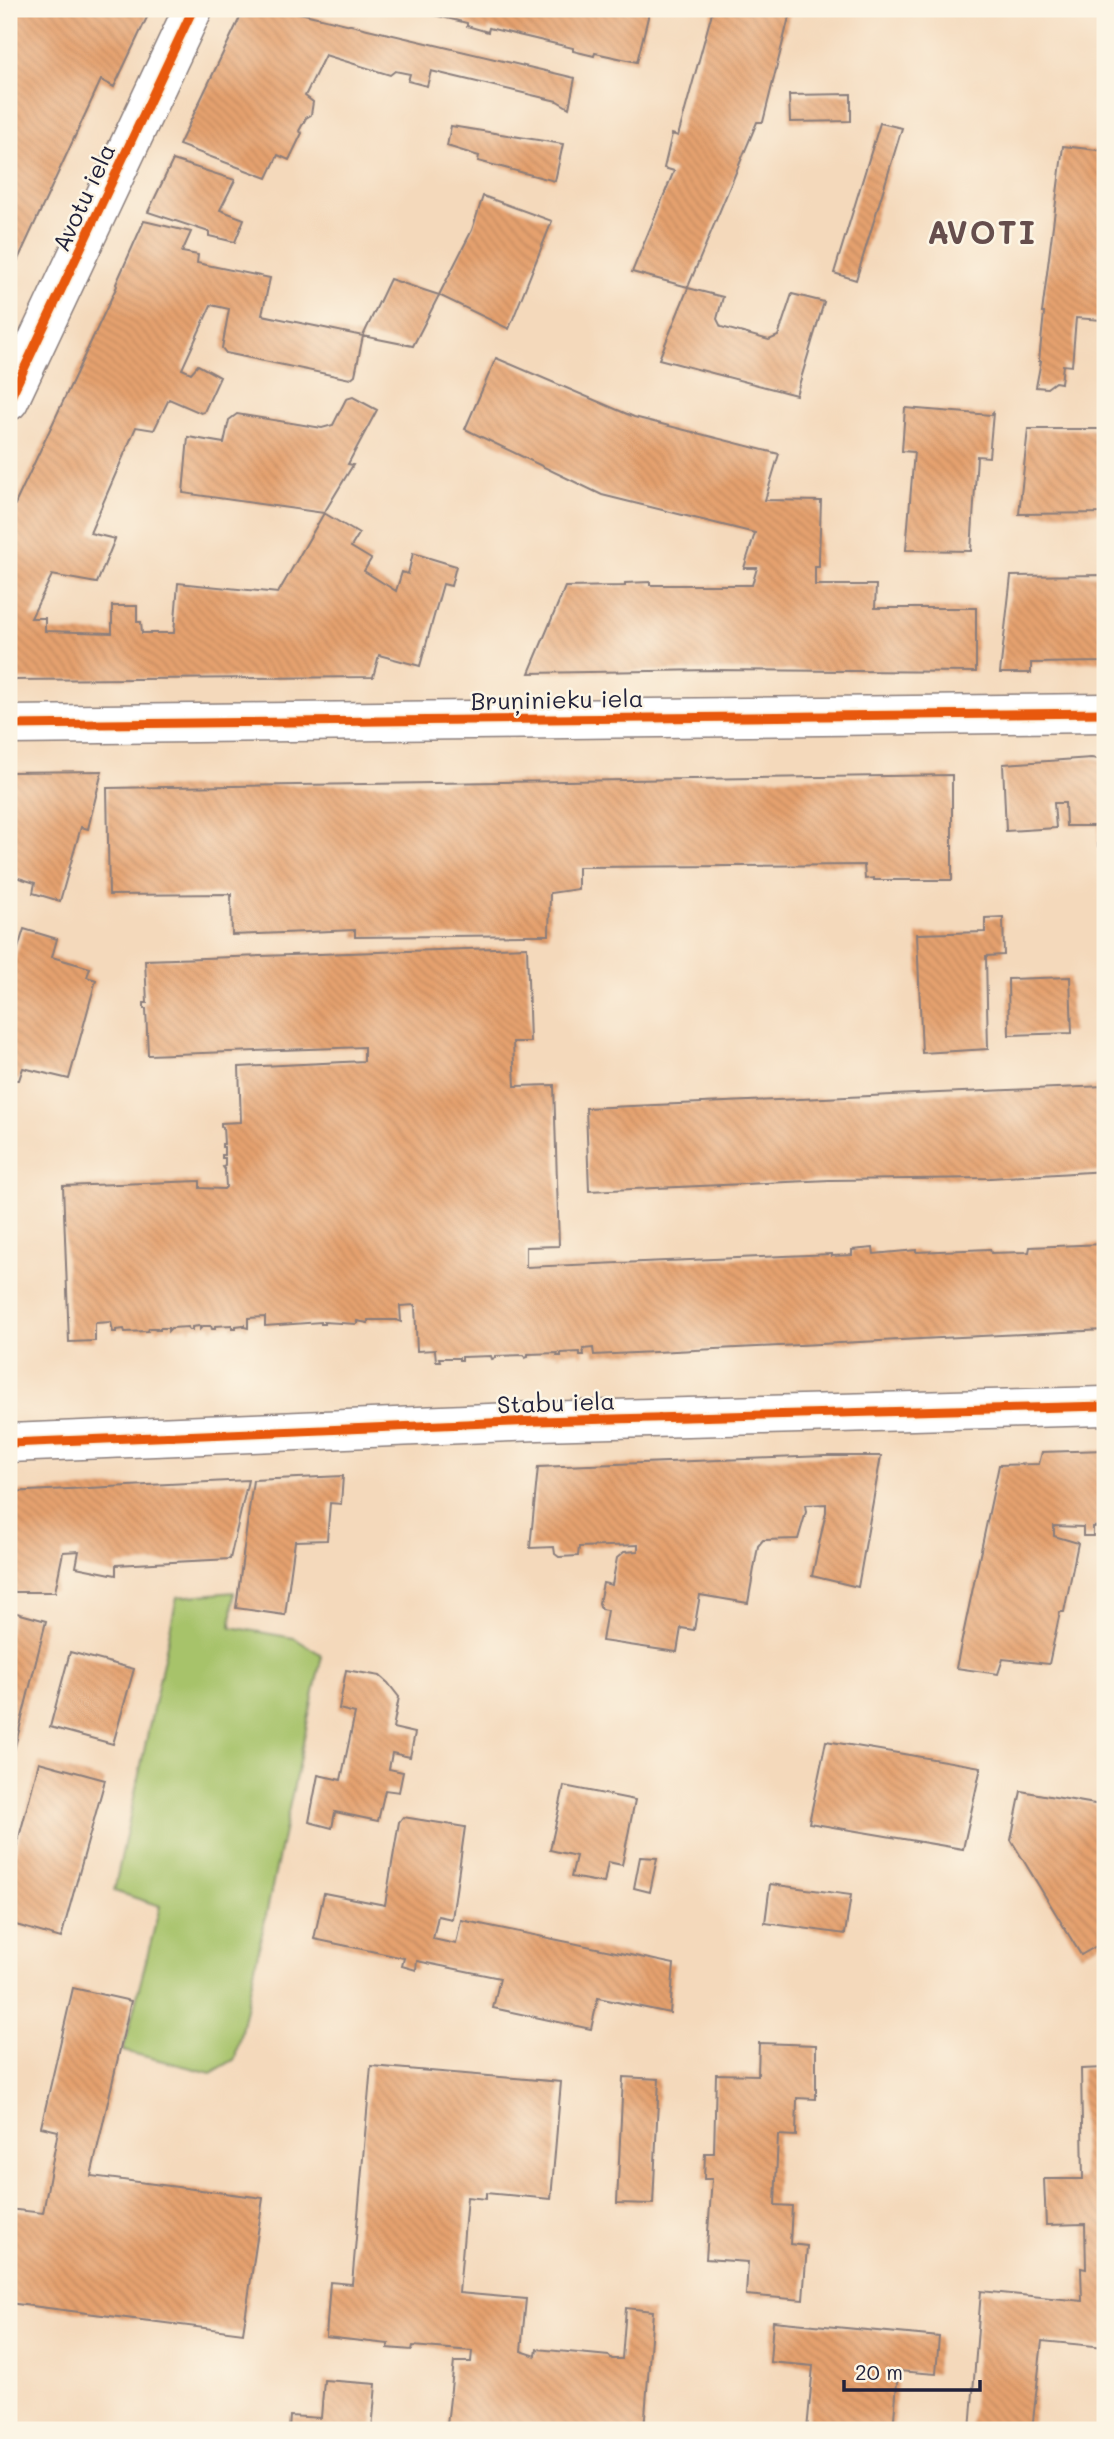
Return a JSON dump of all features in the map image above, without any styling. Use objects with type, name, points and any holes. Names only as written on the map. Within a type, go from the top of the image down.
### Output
[{"type":"street","name":"Avotu iela","points":[[9,401],[193,9]]},
{"type":"street","name":"Bruņinieku iela","points":[[9,725],[1105,713]]},
{"type":"street","name":"Stabu iela","points":[[9,1443],[538,1421],[1105,1406]]},
{"type":"green space","points":[[234,1592],[231,1627],[294,1638],[322,1655],[235,2059],[211,2073],[123,2051],[160,1906],[114,1891],[177,1597]]},
{"type":"building","points":[[9,9],[151,9],[114,87],[101,80],[9,279]]},
{"type":"building","points":[[244,9],[283,9],[575,78],[569,108],[557,101],[431,71],[427,86],[408,81],[410,74],[395,71],[390,75],[325,55],[305,96],[313,102],[311,115],[306,118],[299,131],[302,133],[289,160],[278,155],[267,178],[179,145]]},
{"type":"building","points":[[427,9],[650,9],[637,62],[595,53],[594,56],[573,51],[573,48],[489,28],[488,32],[467,26],[467,23],[426,13]]},
{"type":"building","points":[[713,9],[791,9],[763,122],[757,122],[688,287],[632,272],[674,171],[664,168],[672,134],[678,136]]},
{"type":"building","points":[[851,94],[851,121],[790,122],[789,95]]},
{"type":"building","points":[[880,123],[902,128],[856,280],[834,273]]},
{"type":"building","points":[[451,126],[563,144],[555,181],[478,161],[479,156],[447,146]]},
{"type":"building","points":[[1063,146],[1105,151],[1105,297],[1102,320],[1076,318],[1072,366],[1063,365],[1061,383],[1055,382],[1047,388],[1036,387],[1041,361],[1042,313]]},
{"type":"building","points":[[173,160],[235,180],[220,210],[244,219],[235,242],[209,236],[209,232],[148,212]]},
{"type":"building","points":[[483,196],[552,221],[509,329],[439,295],[472,230]]},
{"type":"building","points":[[144,221],[191,232],[182,252],[198,255],[197,263],[270,278],[262,315],[363,336],[355,375],[350,379],[226,353],[222,348],[229,309],[211,305],[182,369],[191,373],[198,365],[220,377],[204,412],[169,399],[154,430],[136,427],[90,533],[115,539],[97,583],[52,575],[31,618],[45,618],[45,631],[112,633],[112,606],[137,606],[137,622],[141,622],[142,633],[174,633],[178,583],[278,593],[324,513],[359,534],[351,547],[371,559],[364,571],[396,591],[402,572],[408,574],[413,553],[456,566],[451,586],[443,584],[420,666],[379,655],[373,677],[9,680],[9,517],[117,286]]},
{"type":"building","points":[[390,279],[439,295],[413,346],[363,336]]},
{"type":"building","points":[[688,288],[723,297],[717,319],[721,327],[769,340],[778,336],[792,294],[824,302],[796,395],[659,359]]},
{"type":"building","points":[[496,358],[634,417],[779,454],[765,500],[821,501],[819,567],[815,567],[815,585],[876,585],[875,608],[976,608],[976,672],[712,670],[529,673],[565,587],[625,586],[625,583],[650,582],[650,585],[752,585],[757,568],[744,568],[755,533],[602,495],[465,429]]},
{"type":"building","points":[[353,397],[377,410],[348,464],[353,465],[324,513],[183,493],[188,437],[224,443],[229,420],[237,414],[322,428],[333,425],[346,399]]},
{"type":"building","points":[[905,408],[991,415],[993,413],[989,457],[977,456],[971,551],[906,550],[914,452],[902,451]]},
{"type":"building","points":[[1028,429],[1105,429],[1105,513],[1019,514]]},
{"type":"building","points":[[1105,575],[1105,662],[1031,663],[1031,673],[1000,673],[1011,576]]},
{"type":"building","points":[[1091,758],[1105,760],[1105,846],[1098,846],[1098,826],[1066,826],[1065,803],[1054,803],[1056,828],[1006,831],[1003,764]]},
{"type":"building","points":[[102,771],[88,829],[81,827],[60,901],[33,893],[35,883],[9,875],[9,772]]},
{"type":"building","points":[[952,775],[952,880],[865,879],[864,865],[578,867],[578,889],[550,893],[549,935],[355,937],[355,930],[232,935],[231,894],[109,895],[107,788]]},
{"type":"building","points":[[1003,917],[1004,955],[986,956],[988,1049],[922,1053],[917,934],[985,932],[985,918]]},
{"type":"building","points":[[24,929],[57,939],[52,957],[90,968],[87,977],[96,980],[69,1079],[23,1068],[19,1080],[9,1080],[9,1026],[13,1012],[9,1010],[9,978]]},
{"type":"building","points":[[527,947],[530,1042],[513,1042],[515,1086],[554,1085],[559,1246],[526,1247],[526,1267],[852,1255],[852,1250],[873,1248],[874,1254],[916,1250],[990,1249],[991,1253],[1029,1252],[1030,1247],[1105,1244],[1105,1330],[594,1355],[593,1348],[583,1349],[584,1355],[580,1355],[580,1352],[561,1353],[561,1356],[557,1356],[558,1353],[528,1354],[525,1358],[524,1355],[495,1356],[492,1359],[491,1356],[462,1357],[462,1360],[439,1358],[440,1361],[436,1361],[435,1350],[417,1351],[415,1305],[400,1306],[401,1322],[368,1320],[368,1323],[357,1321],[357,1324],[321,1322],[265,1326],[265,1317],[248,1318],[248,1328],[244,1325],[232,1328],[232,1325],[215,1326],[215,1329],[203,1326],[200,1329],[200,1326],[192,1327],[192,1330],[188,1327],[171,1328],[168,1331],[168,1328],[149,1328],[148,1331],[125,1332],[124,1329],[113,1332],[111,1322],[95,1323],[95,1341],[69,1342],[63,1186],[200,1181],[200,1188],[224,1189],[225,1158],[222,1158],[224,1144],[221,1123],[241,1122],[239,1067],[364,1061],[364,1047],[148,1055],[144,1009],[144,1003],[147,1003],[145,960]]},
{"type":"building","points":[[1070,977],[1072,1033],[1009,1035],[1008,979]]},
{"type":"building","points":[[1105,1086],[1105,1171],[990,1178],[830,1180],[589,1191],[586,1108]]},
{"type":"building","points":[[1105,1450],[1105,1526],[1093,1527],[1093,1536],[1083,1536],[1083,1527],[1054,1526],[1054,1536],[1078,1543],[1064,1612],[1060,1612],[1049,1664],[1003,1659],[998,1674],[956,1668],[999,1465],[1039,1464],[1042,1452]]},
{"type":"building","points":[[881,1456],[858,1587],[812,1576],[826,1504],[805,1505],[806,1512],[798,1539],[763,1540],[758,1546],[748,1603],[700,1595],[694,1630],[681,1628],[677,1652],[602,1641],[607,1610],[601,1609],[599,1603],[603,1583],[612,1585],[617,1558],[624,1552],[638,1551],[638,1545],[579,1547],[578,1556],[559,1557],[555,1554],[554,1547],[530,1548],[538,1467]]},
{"type":"building","points":[[343,1476],[341,1504],[330,1503],[327,1540],[295,1541],[285,1615],[236,1608],[253,1480]]},
{"type":"building","points":[[248,1480],[230,1559],[116,1565],[116,1575],[76,1567],[79,1551],[63,1552],[55,1592],[9,1592],[9,1492]]},
{"type":"building","points":[[13,1612],[46,1621],[10,1767],[9,1635]]},
{"type":"building","points":[[70,1652],[134,1669],[113,1744],[50,1727]]},
{"type":"building","points":[[346,1670],[380,1676],[388,1683],[399,1697],[393,1728],[415,1733],[410,1757],[392,1753],[389,1769],[403,1772],[399,1792],[385,1790],[378,1821],[335,1812],[332,1828],[309,1822],[318,1775],[341,1780],[355,1713],[339,1709]]},
{"type":"building","points":[[826,1741],[981,1767],[963,1849],[809,1823]]},
{"type":"building","points":[[39,1762],[105,1780],[61,1938],[9,1923],[9,1875]]},
{"type":"building","points":[[564,1786],[635,1800],[622,1865],[608,1862],[604,1883],[571,1877],[576,1856],[550,1850]]},
{"type":"building","points":[[1021,1791],[1100,1805],[1105,1815],[1105,1941],[1081,1955],[1011,1840]]},
{"type":"building","points":[[403,1817],[465,1827],[452,1919],[438,1916],[433,1939],[456,1944],[461,1920],[674,1964],[670,2013],[598,1998],[591,2029],[493,2008],[500,1978],[417,1961],[416,1970],[402,1966],[404,1958],[314,1939],[324,1893],[385,1905],[399,1822]]},
{"type":"building","points":[[640,1857],[657,1858],[650,1892],[634,1888]]},
{"type":"building","points":[[770,1884],[851,1895],[845,1934],[765,1923]]},
{"type":"building","points":[[73,1988],[131,2001],[91,2176],[263,2198],[243,2333],[9,2303],[9,2209],[43,2213],[58,2131],[41,2127]]},
{"type":"building","points":[[759,2043],[816,2045],[816,2099],[797,2098],[796,2136],[778,2135],[775,2205],[792,2206],[790,2244],[807,2246],[803,2300],[746,2295],[748,2262],[706,2259],[712,2179],[704,2179],[705,2153],[714,2153],[716,2074],[758,2075]]},
{"type":"building","points":[[371,2066],[561,2082],[551,2199],[486,2193],[486,2199],[467,2197],[459,2293],[526,2299],[521,2351],[536,2356],[537,2349],[622,2359],[626,2308],[653,2311],[644,2430],[452,2430],[452,2425],[447,2425],[454,2362],[471,2362],[472,2351],[413,2346],[412,2350],[388,2348],[389,2344],[326,2337],[330,2282],[352,2284]]},
{"type":"building","points":[[1105,2068],[1105,2347],[1042,2341],[1032,2430],[970,2430],[981,2291],[1082,2301],[1081,2268],[1086,2269],[1085,2224],[1046,2225],[1044,2179],[1083,2179],[1081,2069]]},
{"type":"building","points":[[623,2077],[659,2079],[653,2204],[617,2203]]},
{"type":"building","points":[[773,2321],[939,2337],[936,2374],[898,2371],[893,2430],[807,2430],[813,2366],[770,2362]]},
{"type":"building","points":[[324,2380],[376,2384],[372,2430],[289,2430],[290,2416],[321,2418]]},
{"type":"cycle path","points":[[9,401],[193,9]]},
{"type":"cycle path","points":[[9,725],[1105,713]]},
{"type":"cycle path","points":[[9,1443],[538,1421],[1105,1406]]},
{"type":"district","name":"AVOTI","points":[[982,231]]}]
